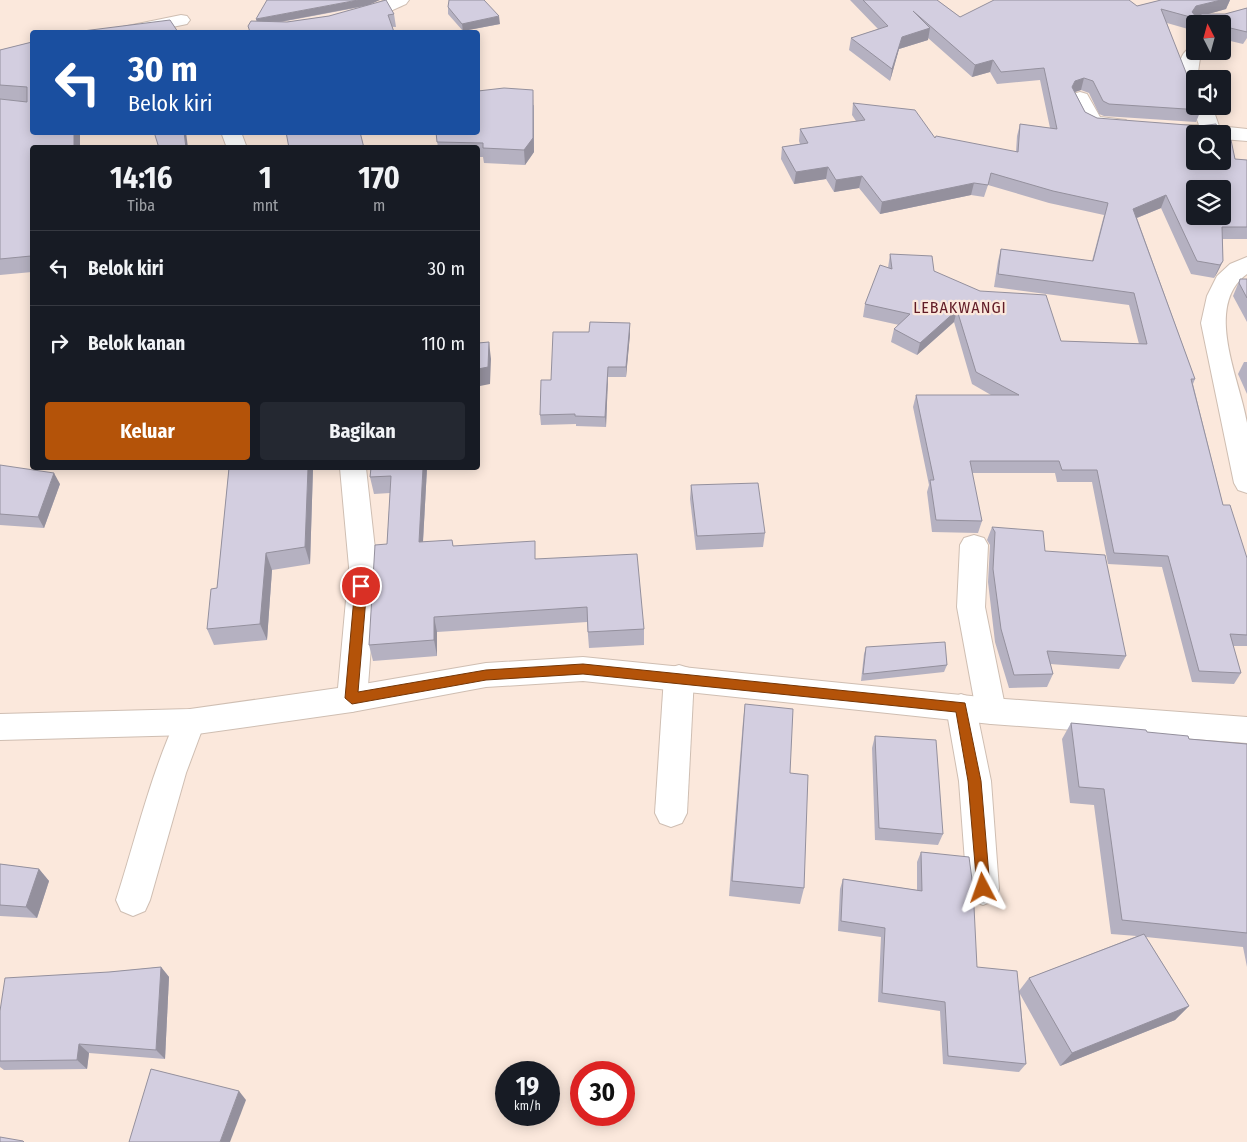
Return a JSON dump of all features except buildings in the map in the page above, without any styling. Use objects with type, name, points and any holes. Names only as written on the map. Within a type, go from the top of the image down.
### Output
[{"type":"street","points":[[335,19],[375,11],[400,0]]},
{"type":"street","points":[[134,30],[181,20]]},
{"type":"street","points":[[1080,98],[1093,122],[1136,125]]},
{"type":"street","points":[[1162,127],[1186,129]]},
{"type":"street","points":[[1231,133],[1247,135]]},
{"type":"street","points":[[1247,264],[1226,280],[1216,296],[1214,323],[1247,483]]},
{"type":"street","points":[[352,698],[363,567],[353,470]]},
{"type":"street","points":[[974,545],[971,606],[976,709],[975,781],[983,888]]},
{"type":"street","points":[[0,727],[190,722],[352,698],[486,675],[583,669],[679,677],[976,709],[1247,730]]},
{"type":"street","points":[[671,813],[679,677]]},
{"type":"street","points":[[133,900],[175,762],[190,722]]},
{"type":"district","name":"LEBAKWANGI","points":[[960,307]]},
{"type":"route","points":[[361,586],[352,698],[486,675],[583,669],[679,677],[961,707],[975,781],[983,888]]}]
